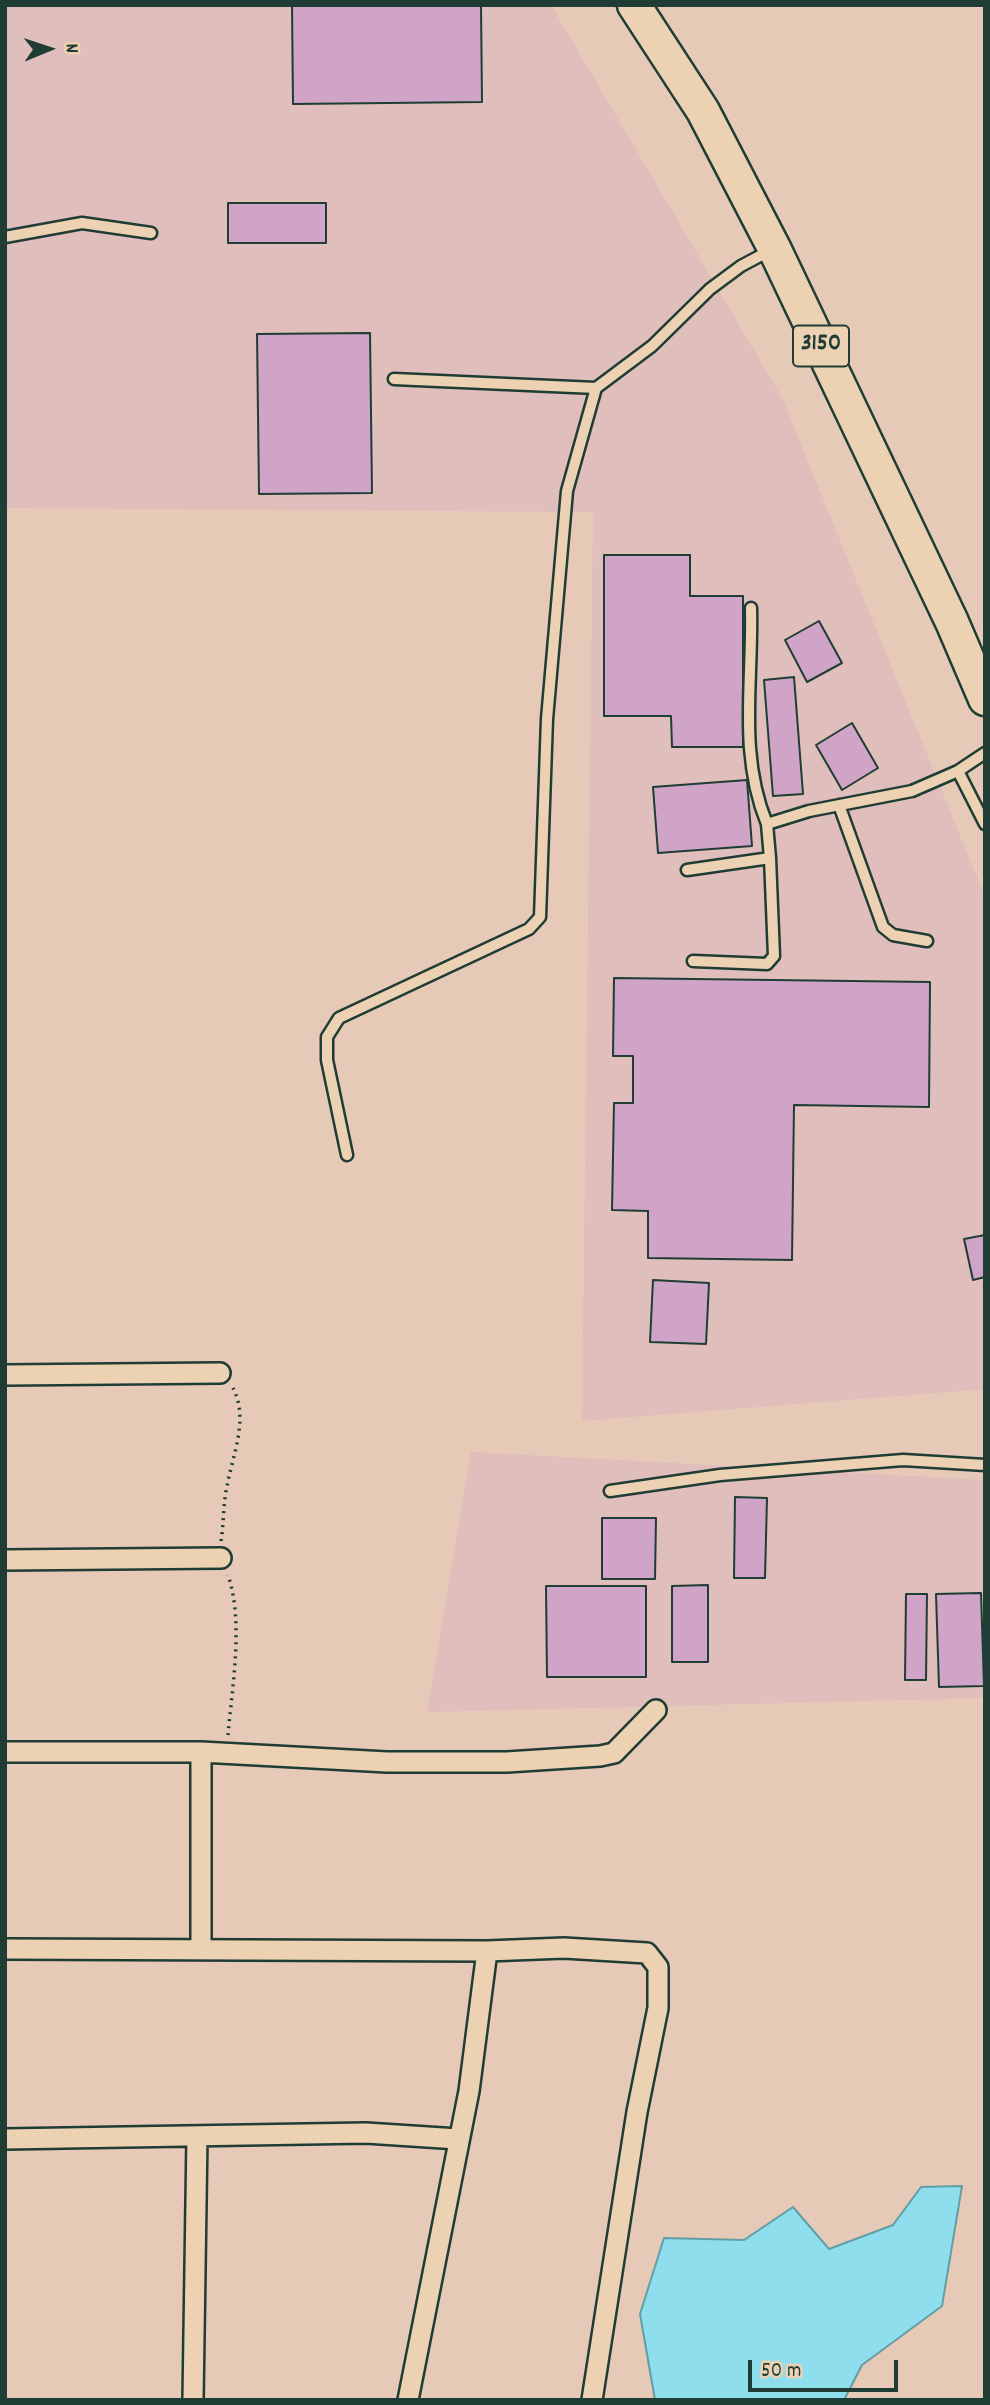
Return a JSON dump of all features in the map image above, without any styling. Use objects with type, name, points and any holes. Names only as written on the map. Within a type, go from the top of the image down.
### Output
[{"type":"main road","name":"3150","points":[[634,5],[703,111],[774,248],[947,612],[985,699]]},
{"type":"street","points":[[5,1375],[220,1373]]},
{"type":"street","points":[[5,1560],[221,1558]]},
{"type":"street","points":[[5,1752],[233,1752],[387,1762],[507,1762],[600,1756],[614,1754],[656,1710]]},
{"type":"street","points":[[201,1752],[201,1948]]},
{"type":"street","points":[[5,1949],[626,1950],[647,1953],[658,1967],[658,2008],[638,2112],[592,2400]]},
{"type":"street","points":[[408,2400],[477,2044],[487,1951]]},
{"type":"street","points":[[5,2139],[366,2133],[458,2139]]},
{"type":"street","points":[[193,2400],[197,2136]]},
{"type":"lane","points":[[5,237],[82,223],[151,233]]},
{"type":"lane","points":[[347,1155],[327,1060],[327,1037],[339,1018],[529,929],[536,925],[540,917],[547,719],[567,491],[596,388],[652,346],[710,289],[741,265],[774,248]]},
{"type":"lane","points":[[394,379],[596,388]]},
{"type":"lane","points":[[693,961],[767,964],[774,956],[771,858],[767,824],[755,795],[747,737],[752,667],[751,608]]},
{"type":"lane","points":[[767,824],[839,805],[912,791],[958,771],[985,753]]},
{"type":"lane","points":[[958,771],[985,824]]},
{"type":"lane","points":[[839,805],[883,927],[893,935],[926,941]]},
{"type":"lane","points":[[687,870],[771,858]]},
{"type":"lane","points":[[610,1491],[720,1475],[903,1460],[985,1465]]},
{"type":"path","points":[[220,1373],[237,1396],[240,1423],[226,1489],[221,1558],[233,1590],[234,1676],[228,1734],[233,1752]]},
{"type":"shaded area","points":[[5,5],[551,5],[782,398],[985,897],[985,1389],[582,1421],[593,512],[5,508]]},
{"type":"shaded area","points":[[471,1452],[985,1480],[985,1698],[427,1712]]},
{"type":"water","points":[[962,2186],[942,2306],[862,2365],[844,2400],[655,2400],[640,2314],[664,2238],[744,2240],[793,2207],[829,2249],[893,2225],[921,2187]]},
{"type":"building","points":[[292,5],[481,5],[482,102],[293,104]]},
{"type":"building","points":[[228,203],[326,203],[326,243],[228,243]]},
{"type":"building","points":[[370,333],[372,493],[259,494],[257,334]]},
{"type":"building","points":[[604,555],[690,555],[690,596],[743,596],[743,747],[672,747],[671,716],[604,716]]},
{"type":"building","points":[[819,621],[842,663],[807,682],[785,640]]},
{"type":"building","points":[[794,677],[803,794],[773,796],[764,680]]},
{"type":"building","points":[[852,723],[878,768],[842,790],[816,745]]},
{"type":"building","points":[[747,780],[752,846],[658,853],[653,787]]},
{"type":"building","points":[[614,978],[930,982],[929,1107],[794,1105],[792,1260],[648,1258],[648,1211],[612,1210],[614,1103],[633,1103],[633,1056],[613,1056]]},
{"type":"building","points":[[985,1235],[985,1277],[973,1280],[964,1239]]},
{"type":"building","points":[[653,1280],[709,1283],[706,1344],[650,1342]]},
{"type":"building","points":[[735,1497],[767,1498],[765,1578],[734,1578]]},
{"type":"building","points":[[602,1518],[656,1518],[655,1579],[602,1579]]},
{"type":"building","points":[[708,1585],[708,1662],[672,1662],[672,1586]]},
{"type":"building","points":[[546,1586],[646,1586],[646,1677],[547,1677]]},
{"type":"building","points":[[981,1593],[984,1686],[939,1687],[936,1594]]},
{"type":"building","points":[[906,1594],[927,1594],[926,1680],[905,1680]]}]
